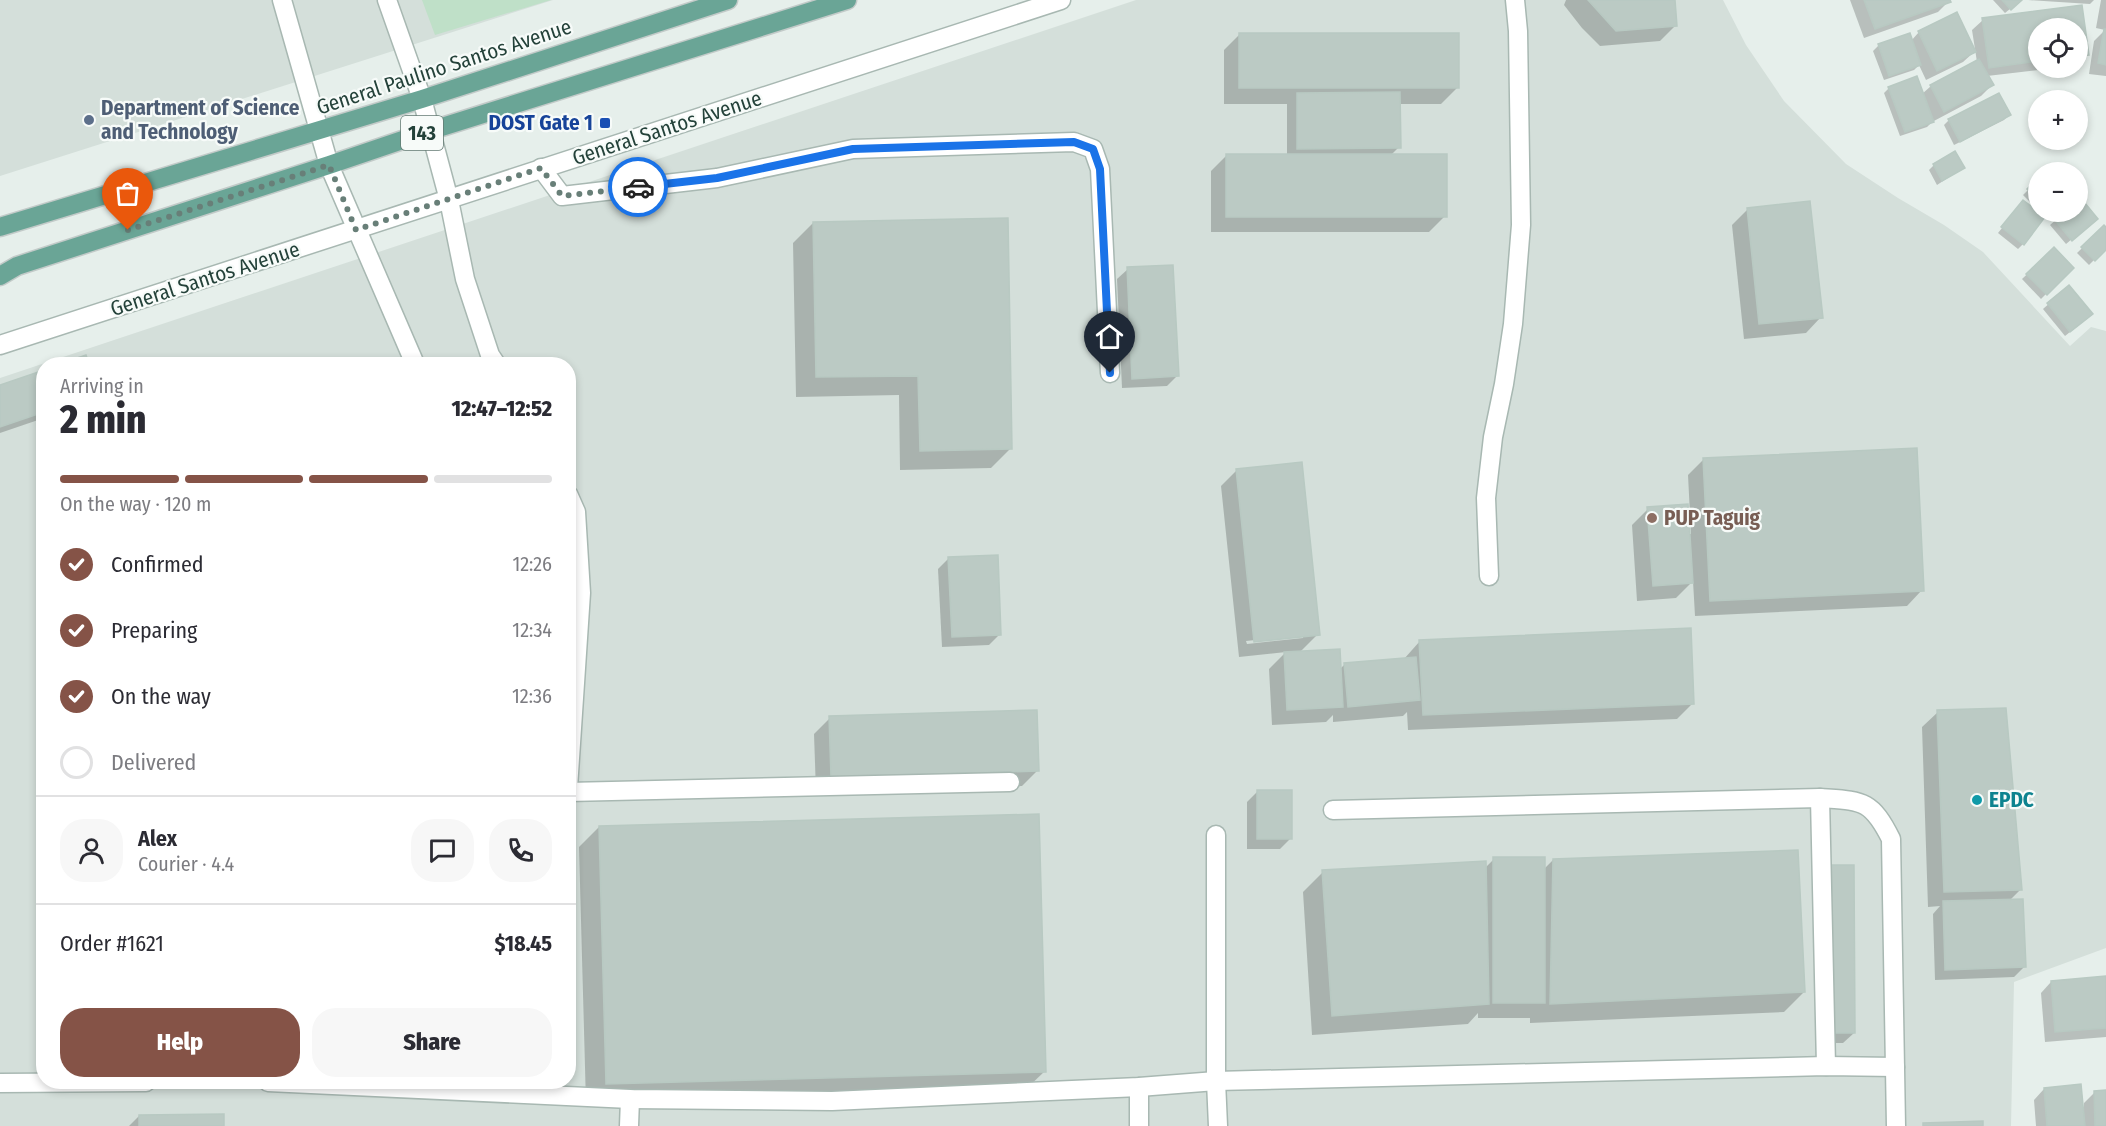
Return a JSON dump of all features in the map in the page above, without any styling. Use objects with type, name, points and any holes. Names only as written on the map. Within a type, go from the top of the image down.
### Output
[{"type":"main road","name":"General Paulino Santos Avenue","points":[[0,227],[422,99],[728,0]]},
{"type":"main road","name":"143","points":[[0,276],[16,266],[429,131],[847,0]]},
{"type":"street","points":[[282,0],[329,165],[412,357]]},
{"type":"street","points":[[387,0],[422,99],[449,200],[465,279],[491,357]]},
{"type":"street","name":"General Santos Avenue","points":[[0,345],[1061,0]]},
{"type":"street","points":[[1490,576],[1486,498],[1493,437],[1513,324],[1521,225],[1518,42],[1515,0]]},
{"type":"street","points":[[541,168],[562,196],[717,178],[853,149],[1074,142],[1093,149],[1100,169],[1110,373]]},
{"type":"street","points":[[576,512],[581,593],[576,669]]},
{"type":"street","points":[[576,790],[1010,782]]},
{"type":"street","points":[[1333,810],[1820,798],[1850,800],[1868,805],[1881,819],[1891,838],[1896,1126]]},
{"type":"street","points":[[1820,798],[1826,1066]]},
{"type":"street","points":[[1216,835],[1218,1126]]},
{"type":"street","points":[[565,1089],[630,1099],[832,1101],[1139,1087],[1216,1081],[1826,1066],[1895,1067]]},
{"type":"street","points":[[0,1083],[36,1083]]},
{"type":"street","points":[[1139,1087],[1139,1126]]},
{"type":"street","points":[[629,1126],[630,1099]]},
{"type":"shaded area","name":"Department of Science and Technology","points":[[0,0],[553,0],[0,176]]},
{"type":"shaded area","points":[[1136,0],[1723,0],[1746,45],[1784,101],[1846,164],[1983,252],[2070,346],[2091,327],[2106,331],[2106,948],[2014,982],[2011,1126],[0,1126],[0,378],[36,366],[36,1089],[576,1089],[576,357],[63,357]]},
{"type":"green space","points":[[422,0],[551,0],[435,35]]},
{"type":"building","points":[[1588,0],[1675,0],[1677,26],[1616,31]]},
{"type":"building","points":[[1864,0],[1950,0],[1951,2],[1875,29]]},
{"type":"building","points":[[2002,0],[2022,0],[2011,10]]},
{"type":"building","points":[[2082,5],[2084,18],[2028,18],[2028,62],[1989,68],[1982,18]]},
{"type":"building","points":[[1957,12],[1976,52],[1937,71],[1918,31]]},
{"type":"building","points":[[2104,29],[2106,29],[2106,65],[2098,63]]},
{"type":"building","points":[[1239,33],[1459,33],[1459,88],[1239,88]]},
{"type":"building","points":[[1910,33],[1921,65],[1889,76],[1878,44]]},
{"type":"building","points":[[1979,59],[1994,85],[1944,112],[1930,85]]},
{"type":"building","points":[[1917,76],[1934,122],[1905,132],[1888,87]]},
{"type":"building","points":[[1400,92],[1401,148],[1297,149],[1297,93]]},
{"type":"building","points":[[1999,93],[2011,115],[1960,142],[1948,119]]},
{"type":"building","points":[[1955,151],[1965,168],[1942,181],[1933,164]]},
{"type":"building","points":[[1226,154],[1447,154],[1447,217],[1226,217]]},
{"type":"building","points":[[2023,200],[2028,204],[2028,222],[2041,222],[2024,245],[2001,227]]},
{"type":"building","points":[[1810,201],[1823,318],[1759,324],[1747,208]]},
{"type":"building","points":[[2088,207],[2098,219],[2072,241],[2056,222],[2088,222]]},
{"type":"building","points":[[1008,218],[1012,449],[920,451],[918,376],[816,377],[813,222]]},
{"type":"building","points":[[2104,225],[2106,227],[2106,250],[2095,261],[2081,247]]},
{"type":"building","points":[[2054,247],[2074,268],[2047,295],[2026,274]]},
{"type":"building","points":[[1173,265],[1179,376],[1132,379],[1127,267]]},
{"type":"building","points":[[2069,285],[2093,314],[2070,332],[2047,303]]},
{"type":"building","points":[[36,373],[36,415],[0,427],[0,385]]},
{"type":"building","points":[[1917,448],[1924,591],[1710,601],[1703,458]]},
{"type":"building","points":[[1302,462],[1320,635],[1254,642],[1236,469]]},
{"type":"building","points":[[1688,504],[1693,583],[1653,586],[1647,507]]},
{"type":"building","points":[[998,555],[1001,635],[952,637],[948,557]]},
{"type":"building","points":[[1691,628],[1694,704],[1423,715],[1419,640]]},
{"type":"building","points":[[1340,649],[1343,707],[1287,710],[1284,652]]},
{"type":"building","points":[[1416,657],[1420,700],[1348,707],[1344,663]]},
{"type":"building","name":"EPDC","points":[[2006,708],[2022,890],[1944,892],[1937,710]]},
{"type":"building","points":[[1037,710],[1039,771],[831,777],[829,716]]},
{"type":"building","points":[[1257,790],[1292,790],[1292,839],[1257,839]]},
{"type":"building","points":[[1039,814],[1046,1072],[606,1084],[599,826]]},
{"type":"building","points":[[1798,850],[1805,992],[1550,1004],[1553,859]]},
{"type":"building","points":[[1493,857],[1545,857],[1545,1003],[1493,1003]]},
{"type":"building","points":[[1486,861],[1489,1004],[1332,1016],[1322,870]]},
{"type":"building","points":[[1826,865],[1854,865],[1855,1033],[1827,1033]]},
{"type":"building","points":[[2023,899],[2026,967],[1945,970],[1943,901]]},
{"type":"building","points":[[2106,976],[2106,1028],[2055,1032],[2051,981]]},
{"type":"building","points":[[2081,1084],[2085,1126],[2047,1126],[2044,1088]]},
{"type":"building","points":[[2106,1090],[2106,1126],[2095,1126],[2094,1091]]},
{"type":"building","points":[[224,1114],[224,1126],[139,1126],[139,1115]]},
{"type":"building","points":[[1983,1121],[1983,1126],[1923,1126],[1923,1123]]},
{"type":"way so far","points":[[128,230],[329,165],[356,230],[541,168],[562,196],[638,187]]},
{"type":"place","name":"Department of Science and Technology","points":[[89,120]]},
{"type":"place","name":"DOST Gate 1","points":[[605,123]]},
{"type":"place","name":"PUP Taguig","points":[[1652,518]]},
{"type":"place","name":"EPDC","points":[[1977,800]]},
{"type":"route","points":[[638,187],[717,178],[853,149],[1074,142],[1093,149],[1100,169],[1110,373]]}]
